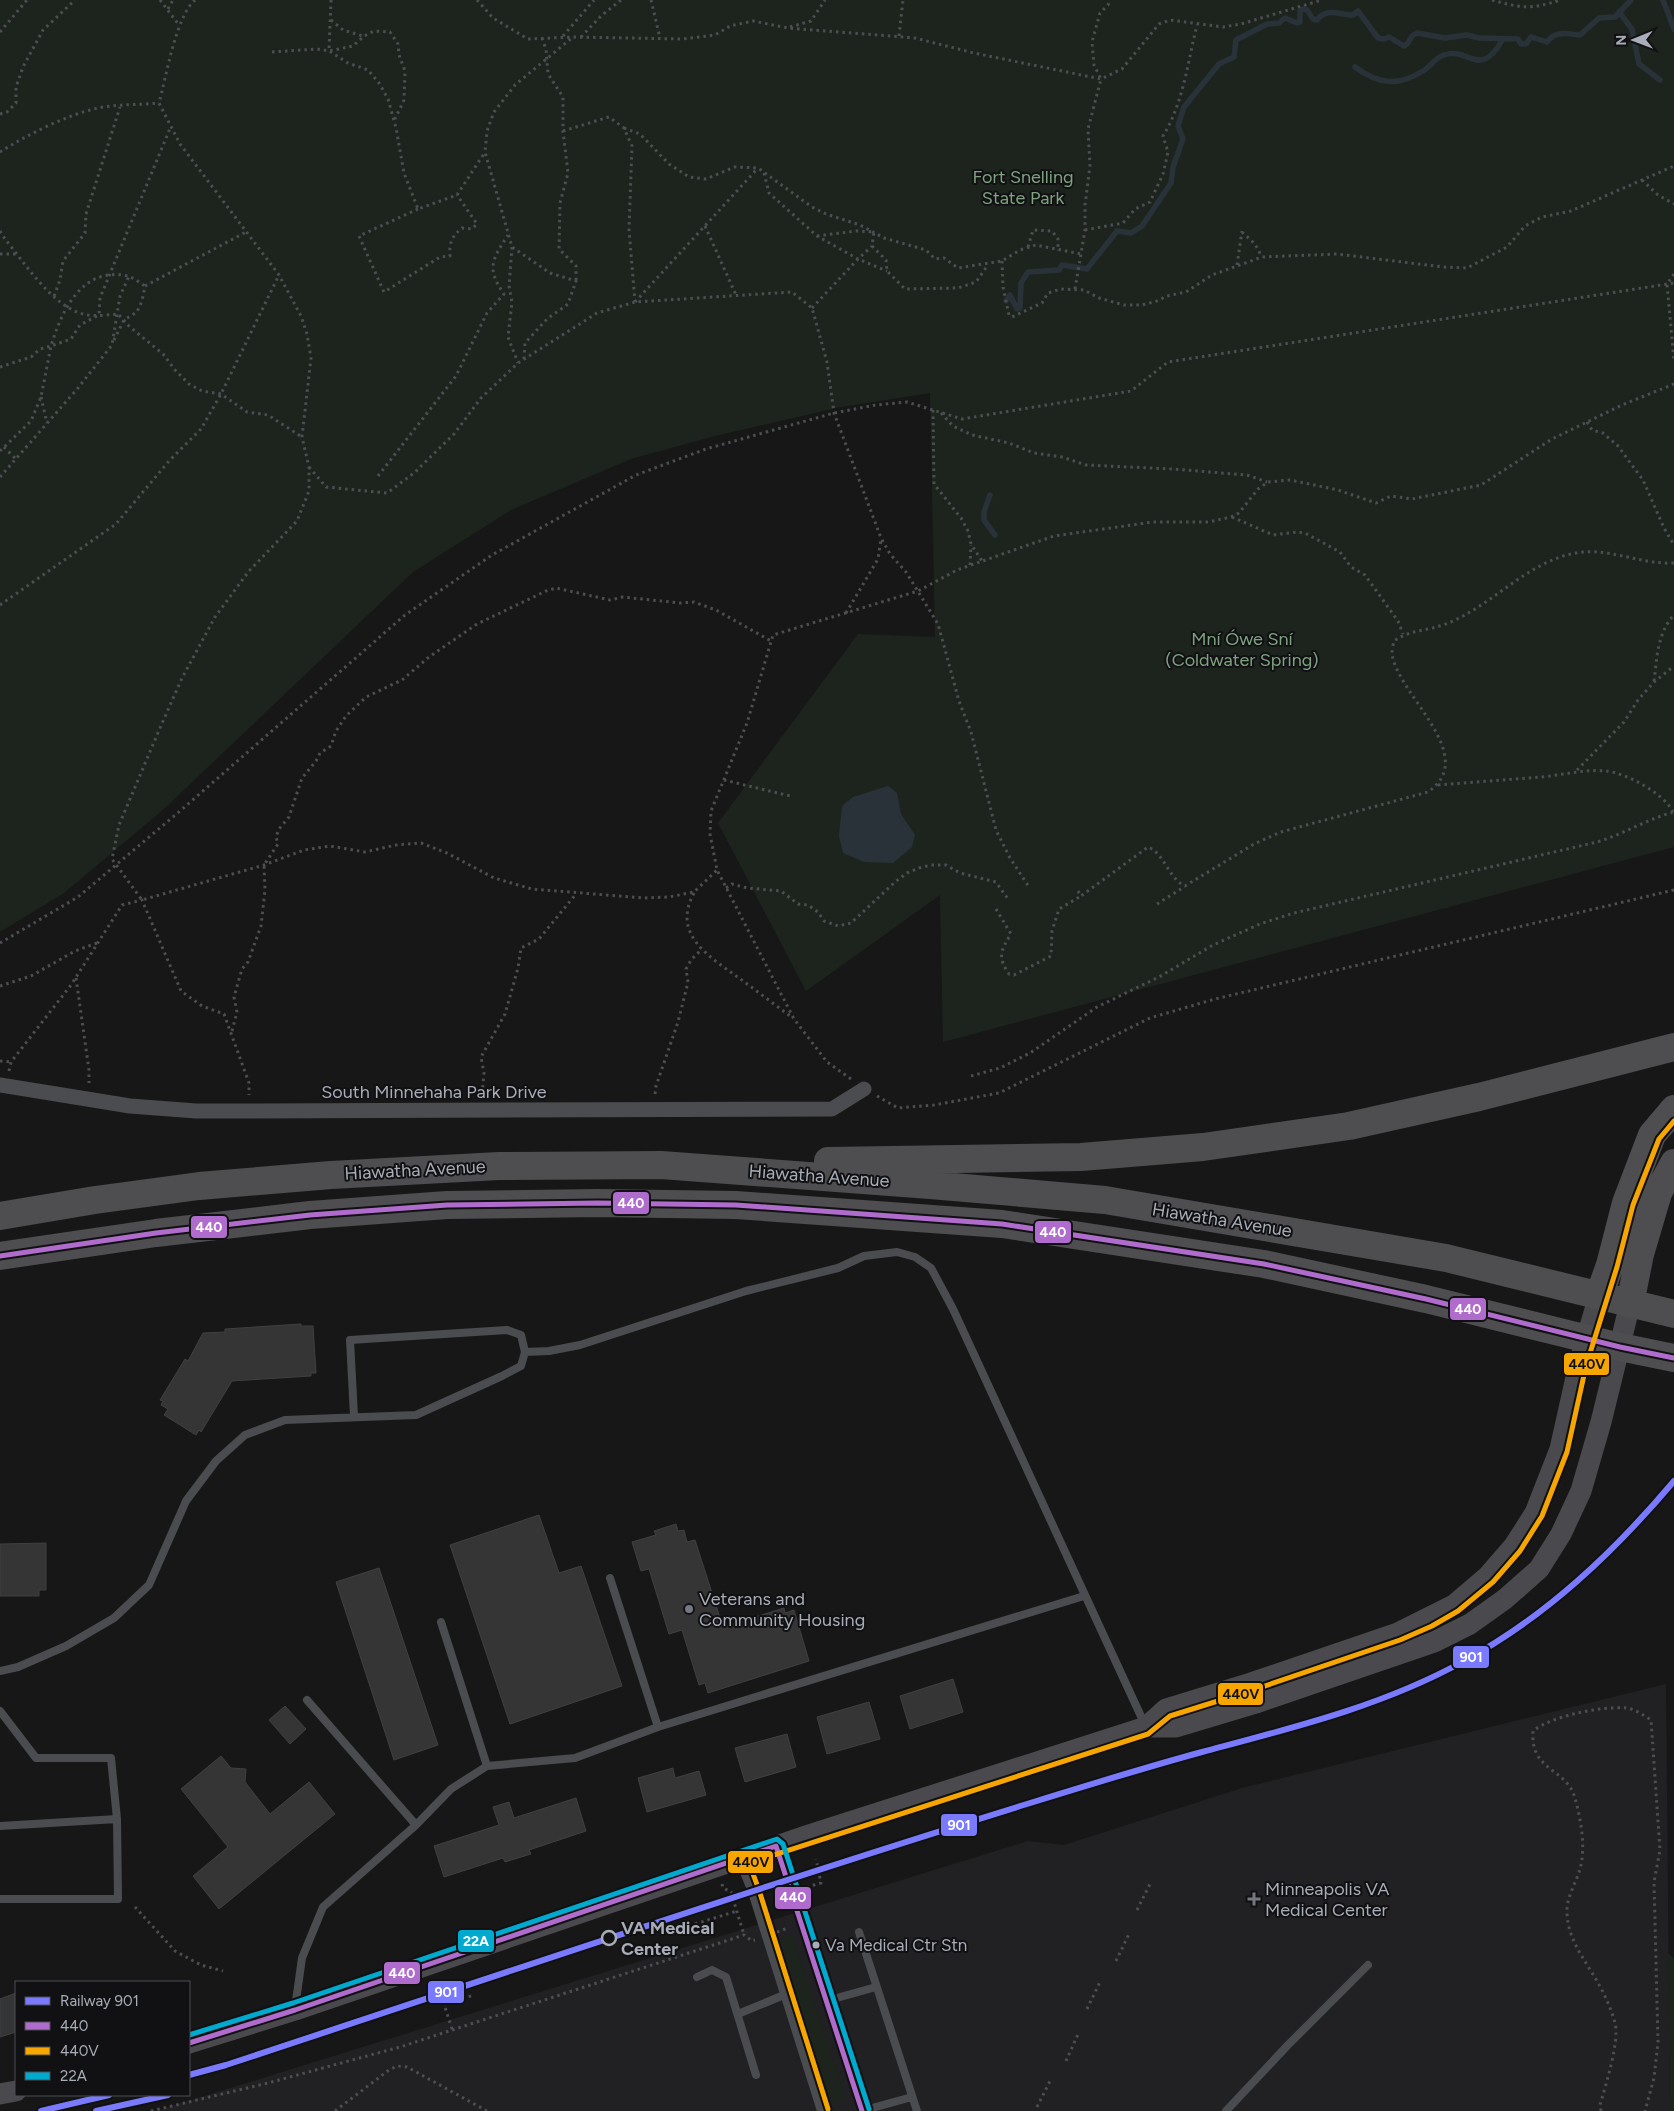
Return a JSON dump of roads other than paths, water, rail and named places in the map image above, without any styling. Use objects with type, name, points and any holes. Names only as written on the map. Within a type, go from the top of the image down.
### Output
[{"type":"highway","points":[[661,1165],[1080,1157],[1203,1147],[1349,1126],[1479,1097],[1674,1047]]},
{"type":"highway","points":[[1599,1296],[1610,1265],[1626,1203],[1652,1135],[1674,1109]]},
{"type":"highway","points":[[1630,1304],[1640,1254],[1658,1193],[1674,1163]]},
{"type":"highway","name":"Hiawatha Avenue","points":[[0,1216],[95,1200],[199,1186],[331,1175],[499,1166],[661,1165],[1105,1200],[1446,1258],[1674,1314]]},
{"type":"highway","name":"Hiawatha Avenue","points":[[0,1256],[310,1215],[437,1206],[589,1203],[736,1205],[1002,1224],[1264,1264],[1426,1299],[1620,1347],[1674,1358]]},
{"type":"street","name":"South Minnehaha Park Drive","points":[[0,1085],[130,1106],[196,1111],[832,1109],[864,1089]]},
{"type":"street","points":[[1146,1727],[1166,1709],[1251,1683],[1398,1633],[1454,1605],[1488,1576],[1514,1546],[1535,1513],[1560,1449],[1579,1364],[1599,1296]]},
{"type":"street","points":[[190,2043],[295,2010],[739,1858],[1146,1727],[1176,1727],[1265,1700],[1434,1642],[1470,1624],[1505,1599],[1539,1569],[1561,1534],[1581,1491],[1630,1304]]},
{"type":"street","points":[[0,2094],[15,2091]]},
{"type":"lane","points":[[525,1352],[549,1352],[580,1345],[746,1291],[838,1268],[864,1256],[897,1252],[915,1257],[931,1268],[953,1310],[1146,1727]]},
{"type":"lane","points":[[0,1671],[18,1666],[66,1646],[114,1618],[148,1585],[186,1501],[216,1461],[245,1435],[284,1420],[416,1415],[521,1366],[525,1352],[522,1336],[507,1330],[350,1340],[354,1416]]},
{"type":"lane","points":[[610,1578],[658,1727]]},
{"type":"lane","points":[[295,2010],[302,1958],[322,1907],[416,1824],[451,1788],[486,1766],[575,1758],[658,1727],[1084,1596]]},
{"type":"lane","points":[[441,1622],[486,1766]]},
{"type":"lane","points":[[307,1700],[416,1824]]},
{"type":"lane","points":[[0,1711],[36,1758],[111,1758],[117,1819],[118,1899],[0,1899]]},
{"type":"lane","points":[[0,1826],[117,1819]]},
{"type":"lane","points":[[776,1846],[861,2111],[912,2097]]},
{"type":"lane","points":[[739,1858],[752,1892],[821,2111]]},
{"type":"lane","points":[[860,1932],[917,2111]]},
{"type":"lane","points":[[1226,2111],[1288,2045],[1368,1966]]},
{"type":"lane","points":[[697,1977],[712,1970],[726,1977],[756,2075]]},
{"type":"lane","points":[[826,2001],[876,1987]]},
{"type":"lane","points":[[738,2014],[784,1994]]},
{"type":"waterway","points":[[1006,301],[1010,295],[1017,309],[1020,308],[1021,283],[1028,272],[1059,270],[1062,265],[1087,269],[1117,231],[1131,233],[1142,226],[1171,183],[1173,167],[1183,139],[1178,126],[1184,107],[1219,64],[1234,57],[1236,40],[1267,24],[1279,23],[1285,18],[1297,23],[1300,22],[1300,11],[1303,9],[1307,10],[1313,19],[1317,20],[1329,13],[1353,15],[1358,11],[1378,38],[1384,39],[1389,37],[1404,46],[1417,33],[1445,38],[1467,35],[1479,38],[1518,39],[1521,44],[1526,44],[1531,37],[1547,42],[1558,34],[1580,35],[1599,18],[1615,17],[1631,0]]},
{"type":"waterway","points":[[1663,0],[1674,29]]},
{"type":"waterway","points":[[1619,12],[1632,29],[1639,64],[1660,80]]},
{"type":"waterway","points":[[1355,67],[1380,80],[1405,80],[1423,71],[1444,55],[1453,53],[1480,60],[1487,58],[1495,51],[1503,39]]},
{"type":"waterway","points":[[990,495],[984,512],[984,520],[995,535]]},
{"type":"rail line","name":"901","points":[[190,2075],[226,2065],[927,1835],[1180,1758],[1303,1725],[1402,1691],[1464,1661],[1523,1624],[1551,1603],[1578,1581],[1628,1533],[1674,1481]]},
{"type":"rail line","name":"901","points":[[41,2111],[105,2096]]},
{"type":"rail line","name":"901","points":[[96,2111],[164,2096]]},
{"type":"place","name":"Veterans and Community Housing","points":[[689,1609]]},
{"type":"place","name":"Minneapolis VA Medical Center","points":[[1254,1899]]},
{"type":"place","name":"VA Medical Center","points":[[609,1938]]},
{"type":"place","name":"Va Medical Ctr Stn","points":[[816,1945]]},
{"type":"park label","name":"Fort Snelling State Park","points":[[1023,187]]},
{"type":"park label","name":"Mní Ówe Sní (Coldwater Spring)","points":[[1242,649]]}]
